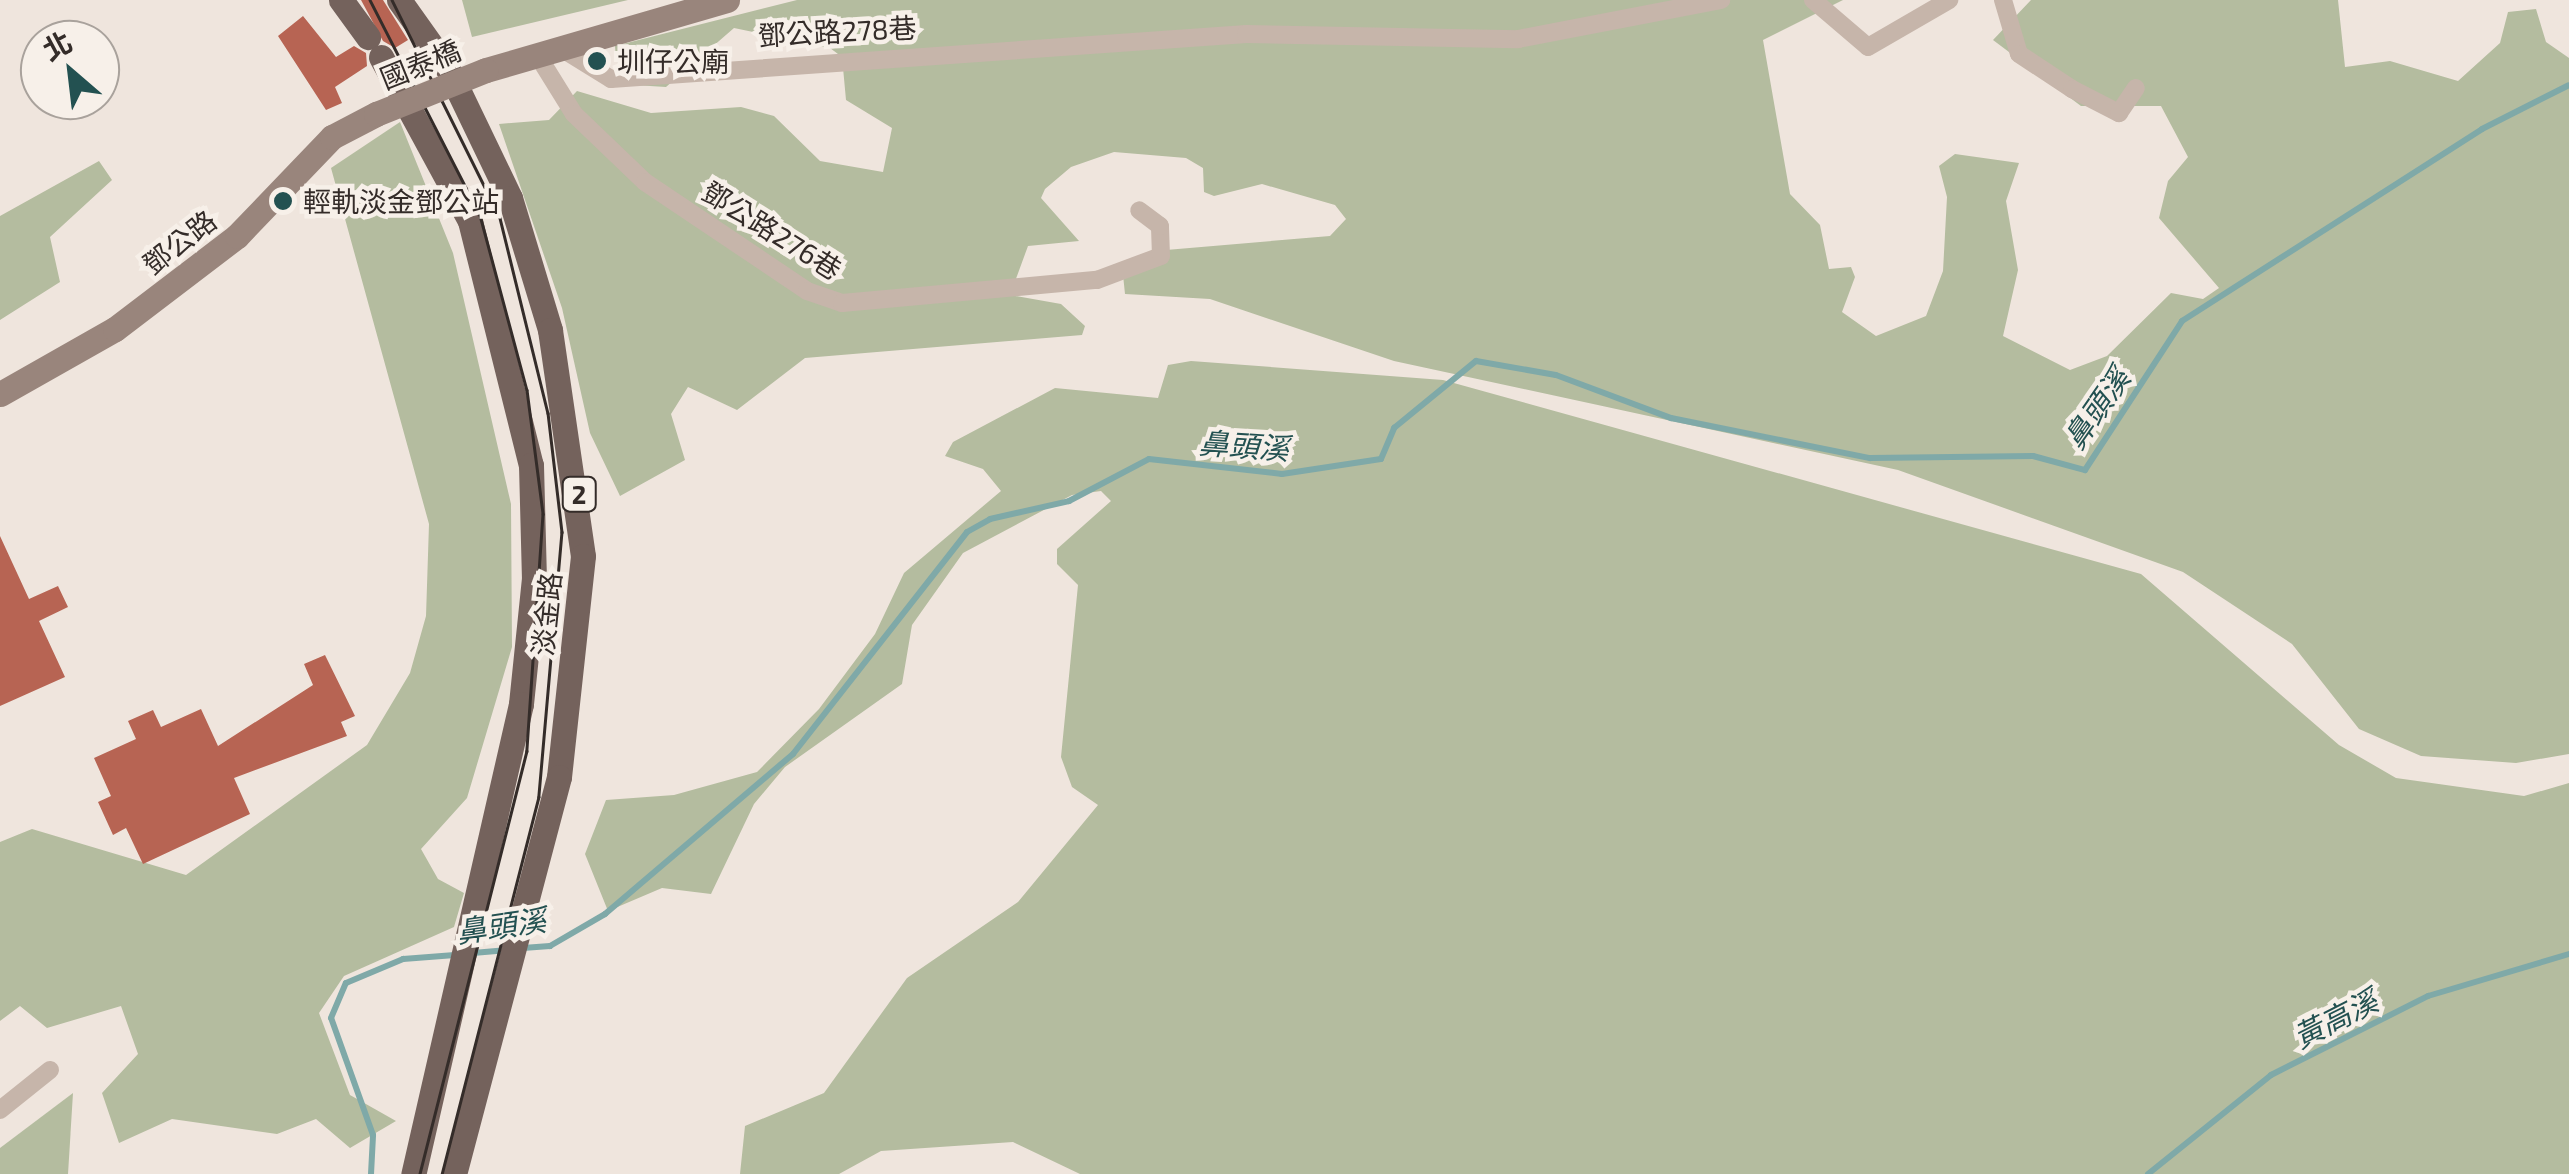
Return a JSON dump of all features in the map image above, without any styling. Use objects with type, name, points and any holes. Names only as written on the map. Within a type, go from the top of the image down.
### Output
[{"type":"main road","name":"淡金路","points":[[340,0],[399,86],[470,220],[531,464],[534,578],[520,704],[463,968],[413,1174]]},
{"type":"main road","name":"淡金路","points":[[399,0],[448,68],[510,198],[550,330],[578,477],[583,556],[558,777],[454,1174]]},
{"type":"street","points":[[549,52],[727,0]]},
{"type":"street","name":"鄧公路278巷","points":[[549,52],[611,79],[1246,34],[1518,39],[1722,0]]},
{"type":"street","points":[[1813,0],[1868,46],[1949,0]]},
{"type":"street","points":[[2003,0],[2019,54],[2072,90],[2118,114],[2136,88]]},
{"type":"street","name":"國泰橋","points":[[376,114],[486,70],[549,52]]},
{"type":"street","name":"鄧公路276巷","points":[[549,52],[574,114],[645,182],[807,291],[842,304],[1097,280],[1161,256],[1160,226],[1139,210]]},
{"type":"street","name":"鄧公路","points":[[0,394],[115,328],[236,236],[332,137],[376,114]]},
{"type":"street","points":[[0,1110],[50,1070]]},
{"type":"green space","points":[[462,0],[628,0],[472,37]]},
{"type":"green space","points":[[797,0],[1843,0],[1763,40],[1790,194],[1820,225],[1829,269],[1851,267],[1855,277],[1842,312],[1876,336],[1926,316],[1943,271],[1947,197],[1939,166],[1955,154],[2019,163],[2006,201],[2018,270],[2003,336],[2070,370],[2107,356],[2171,293],[2203,299],[2219,288],[2159,218],[2168,181],[2188,157],[2161,106],[2081,106],[1993,40],[2031,0],[2338,0],[2345,67],[2390,61],[2458,81],[2500,43],[2508,12],[2536,9],[2546,42],[2569,58],[2569,754],[2516,763],[2421,756],[2359,729],[2292,644],[2183,572],[1898,470],[1394,361],[1210,299],[1125,294],[1123,275],[1166,250],[1330,236],[1346,219],[1335,205],[1262,184],[1214,196],[1204,192],[1203,168],[1186,158],[1114,152],[1071,167],[1045,189],[1041,198],[1079,241],[1028,246],[1010,295],[1061,304],[1085,326],[1082,335],[805,358],[737,410],[688,387],[671,414],[685,460],[620,496],[590,433],[562,308],[499,124],[549,120],[577,91],[651,113],[741,107],[774,116],[820,161],[883,172],[892,128],[846,100],[842,57],[830,48],[734,28],[666,87],[634,85],[616,60],[615,46]]},
{"type":"green space","points":[[400,122],[453,253],[511,504],[512,647],[467,798],[421,849],[438,879],[464,893],[454,927],[344,976],[319,1013],[350,1095],[396,1121],[350,1148],[316,1119],[277,1134],[172,1119],[119,1143],[102,1093],[138,1054],[121,1006],[47,1028],[20,1006],[0,1021],[0,842],[32,829],[186,875],[367,745],[410,673],[426,616],[429,524],[331,168]]},
{"type":"green space","points":[[99,161],[112,180],[50,237],[60,282],[0,320],[0,216]]},
{"type":"green space","points":[[1191,361],[1443,380],[2141,574],[2339,745],[2396,778],[2524,796],[2569,783],[2569,1174],[1080,1174],[1013,1142],[881,1151],[839,1174],[740,1174],[745,1126],[824,1093],[907,978],[1018,902],[1098,805],[1072,787],[1061,757],[1078,585],[1057,564],[1057,549],[1111,501],[1101,491],[1072,495],[963,553],[912,625],[902,684],[785,767],[754,804],[711,894],[662,888],[608,911],[585,854],[606,800],[674,795],[757,772],[819,709],[875,634],[904,573],[1001,491],[983,469],[945,456],[953,442],[1055,388],[1158,398],[1168,365]]},
{"type":"green space","points":[[73,1093],[68,1174],[0,1174],[0,1148]]},
{"type":"building","points":[[361,0],[383,0],[408,40],[395,48],[383,41]]},
{"type":"building","points":[[303,16],[336,57],[354,46],[366,53],[367,66],[335,87],[342,103],[326,110],[278,36]]},
{"type":"building","points":[[0,536],[29,599],[58,586],[68,607],[39,621],[65,677],[0,706]]},
{"type":"building","points":[[325,655],[355,716],[341,722],[347,736],[234,778],[250,814],[143,864],[126,828],[113,835],[98,802],[111,796],[94,758],[136,739],[128,721],[153,710],[161,727],[201,709],[218,746],[313,685],[304,664]]},
{"type":"waterway","name":"鼻頭溪","points":[[523,948],[550,946],[605,914],[793,754],[967,532],[990,519],[1069,501],[1149,459],[1282,474],[1381,459],[1394,428],[1476,361],[1556,375],[1671,418],[1870,458],[2033,456],[2085,470],[2182,321],[2482,129],[2569,85]]},
{"type":"waterway","name":"鼻頭溪","points":[[473,953],[505,950]]},
{"type":"waterway","name":"黃高溪","points":[[2148,1174],[2271,1075],[2428,996],[2569,954]]},
{"type":"waterway","name":"鼻頭溪","points":[[371,1174],[373,1135],[331,1018],[346,983],[403,959],[455,955]]},
{"type":"tram line","points":[[370,0],[480,215],[527,390],[543,514],[527,751],[420,1174]]},
{"type":"tram line","points":[[392,0],[500,218],[548,413],[562,532],[539,797],[442,1174]]},
{"type":"place","name":"圳仔公廟","points":[[597,61]]},
{"type":"place","name":"輕軌淡金鄧公站","points":[[283,201]]}]
